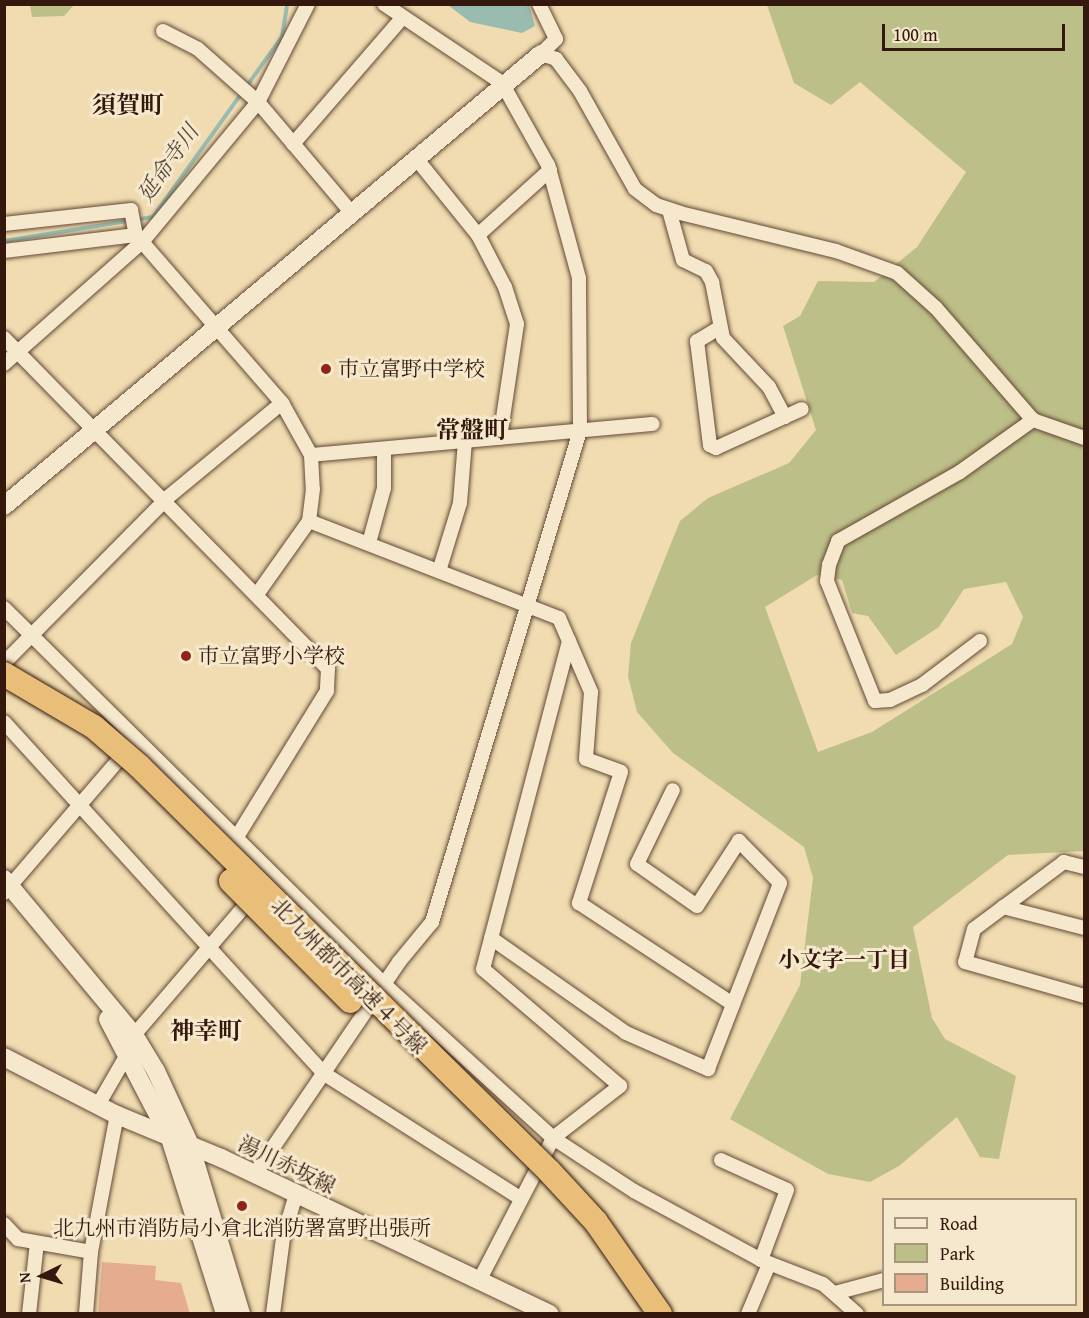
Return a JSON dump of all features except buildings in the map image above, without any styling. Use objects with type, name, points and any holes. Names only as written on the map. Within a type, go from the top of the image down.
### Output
[{"type":"highway","name":"北九州都市高速４号線","points":[[4,674],[93,728],[139,766],[549,1171],[596,1222],[660,1314]]},
{"type":"highway","name":"北九州都市高速４号線","points":[[4,690],[57,720],[125,776],[539,1184],[585,1233],[641,1314]]},
{"type":"street","points":[[4,364],[140,238],[258,102],[308,4]]},
{"type":"street","points":[[255,1174],[322,1073],[432,922],[580,431],[579,278],[550,170],[502,83],[384,4]]},
{"type":"street","points":[[4,506],[502,83],[541,54],[556,39],[539,4]]},
{"type":"street","points":[[293,144],[402,18]]},
{"type":"street","points":[[163,31],[198,49],[258,102],[350,211]]},
{"type":"street","points":[[541,54],[556,59],[580,91],[635,189],[669,210],[836,251],[897,273],[936,308],[1033,420],[1084,438]]},
{"type":"street","points":[[415,157],[478,235],[518,324],[500,438]]},
{"type":"street","points":[[478,235],[550,170]]},
{"type":"street","points":[[4,224],[131,210],[140,238],[282,403],[311,455],[309,521],[258,592]]},
{"type":"street","points":[[669,210],[683,260],[706,271],[712,282],[719,328],[769,387],[784,417]]},
{"type":"street","points":[[4,251],[140,238]]},
{"type":"street","points":[[719,328],[697,341],[710,445],[716,448],[802,408]]},
{"type":"street","points":[[4,338],[20,350],[166,498],[258,592],[328,669],[327,691],[237,837]]},
{"type":"street","points":[[4,663],[166,498],[282,403]]},
{"type":"street","points":[[980,641],[922,685],[890,700],[875,701],[827,580],[829,565],[838,541],[960,472],[1033,420]]},
{"type":"street","points":[[311,455],[653,424]]},
{"type":"street","points":[[440,567],[460,503],[465,441]]},
{"type":"street","points":[[369,543],[384,488],[384,449]]},
{"type":"street","points":[[309,521],[440,567],[527,602],[559,618],[591,692],[586,759],[621,772],[579,903],[733,1004]]},
{"type":"street","points":[[4,608],[138,738],[385,985],[553,1138],[634,1191],[765,1262],[835,1293],[857,1314]]},
{"type":"street","points":[[479,1281],[520,1197],[553,1138],[620,1086],[483,969],[569,641]]},
{"type":"street","points":[[4,722],[82,804],[322,1073],[520,1197]]},
{"type":"street","points":[[138,738],[82,804],[6,886],[134,1035],[190,1145],[241,1314]]},
{"type":"street","points":[[491,938],[626,1033],[708,1069],[780,883],[739,841],[697,906],[637,864],[673,790]]},
{"type":"street","points":[[1084,867],[1064,862],[974,929],[965,962],[1084,996]]},
{"type":"street","points":[[134,1035],[273,873]]},
{"type":"street","points":[[1003,907],[1084,928]]},
{"type":"street","points":[[86,981],[128,1053],[170,1138],[225,1314]]},
{"type":"street","points":[[98,1105],[128,1053]]},
{"type":"street","name":"湯川赤坂線","points":[[4,1057],[117,1115],[255,1174],[550,1314]]},
{"type":"street","points":[[86,1314],[91,1252],[117,1115]]},
{"type":"street","points":[[721,1160],[787,1190],[748,1314]]},
{"type":"street","points":[[273,1314],[283,1238],[296,1194]]},
{"type":"street","points":[[4,1224],[11,1239],[91,1252]]},
{"type":"street","points":[[29,1314],[37,1242]]},
{"type":"street","points":[[835,1293],[882,1281]]},
{"type":"green space","points":[[30,4],[74,5],[64,16],[32,17]]},
{"type":"green space","points":[[767,5],[1084,5],[1084,851],[1008,855],[913,927],[932,1018],[945,1039],[1016,1076],[999,1159],[980,1157],[957,1117],[899,1166],[870,1182],[828,1174],[730,1119],[800,985],[813,878],[804,847],[673,753],[637,712],[628,676],[631,643],[680,521],[708,498],[789,463],[816,430],[783,326],[800,316],[818,281],[874,282],[917,247],[966,172],[860,82],[831,105],[794,83]],"holes":[[[817,575],[842,580],[852,613],[868,616],[896,655],[939,627],[964,589],[1006,582],[1023,617],[1012,644],[872,732],[818,752],[765,607]]]},
{"type":"water","points":[[448,5],[529,5],[535,26],[522,33],[470,22]]},
{"type":"waterway","name":"延命寺川","points":[[4,241],[153,217],[282,37],[287,4]]},
{"type":"place","name":"市立富野中学校","points":[[326,369]]},
{"type":"place","name":"市立富野小学校","points":[[186,656]]},
{"type":"place","name":"北九州市消防局小倉北消防署富野出張所","points":[[242,1206]]},
{"type":"district","name":"須賀町","points":[[128,105]]},
{"type":"district","name":"常盤町","points":[[472,430]]},
{"type":"district","name":"小文字一丁目","points":[[844,960]]},
{"type":"district","name":"神幸町","points":[[206,1031]]}]
